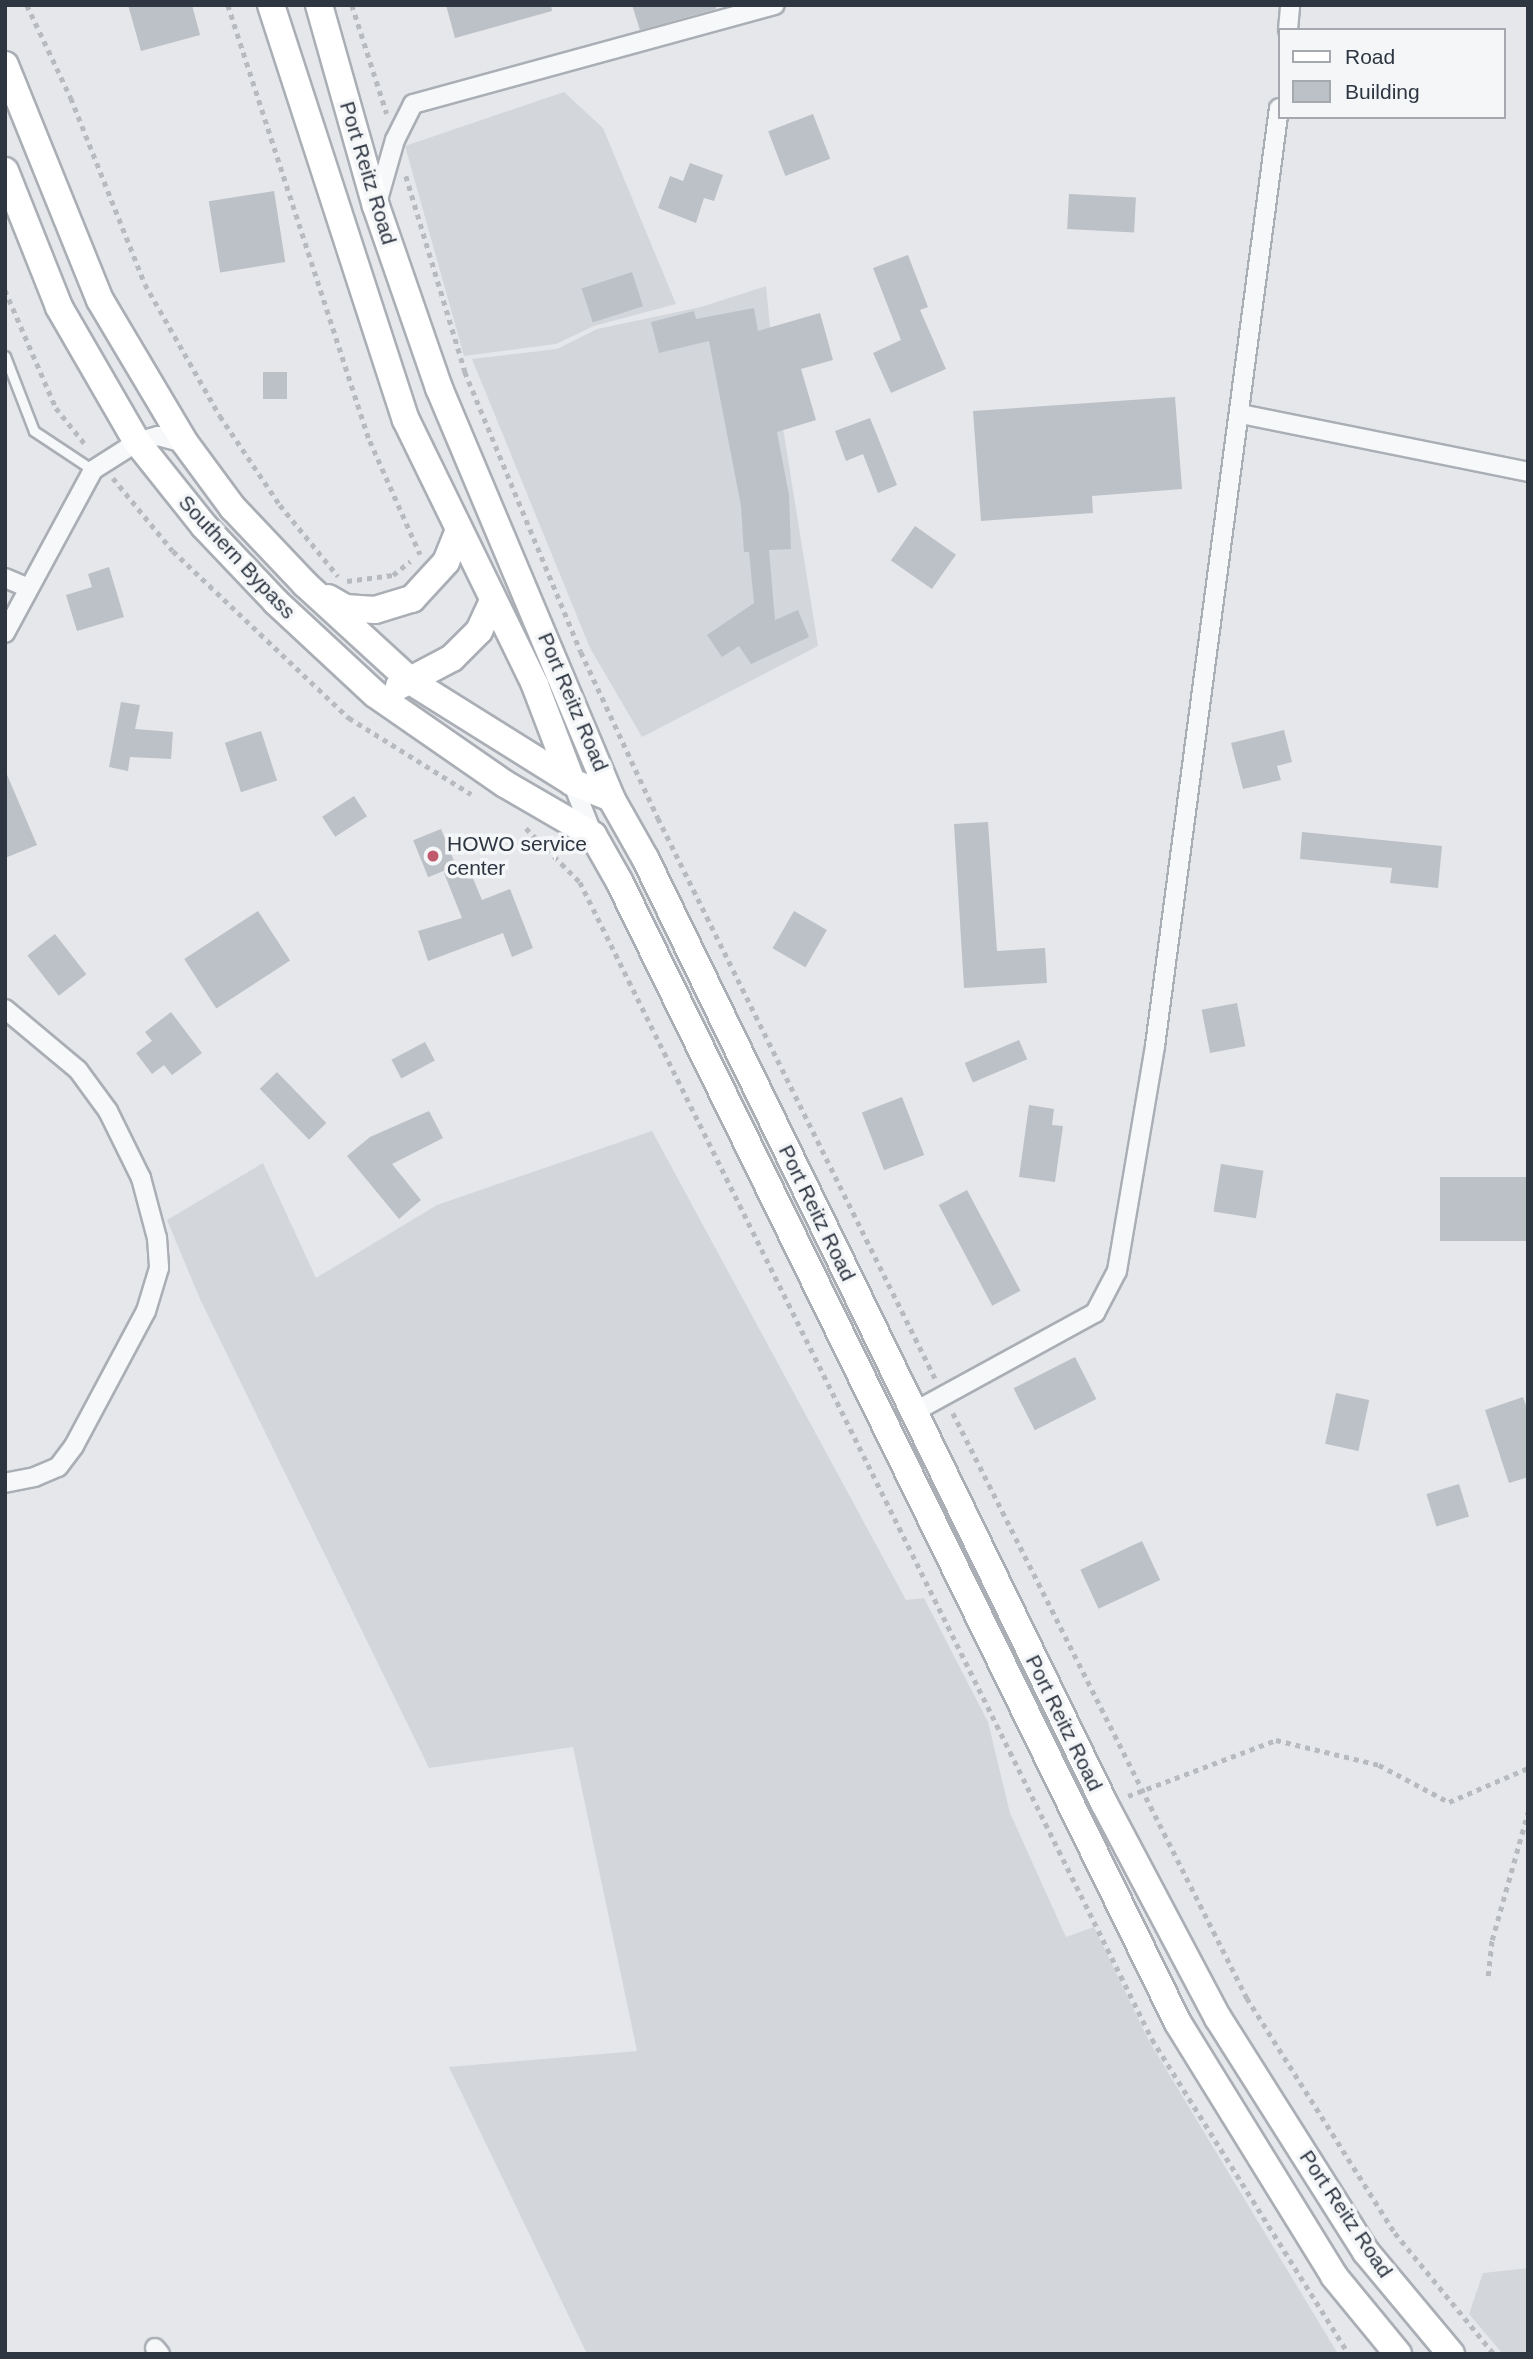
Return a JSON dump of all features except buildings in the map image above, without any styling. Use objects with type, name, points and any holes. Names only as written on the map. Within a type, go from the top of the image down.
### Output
[{"type":"main road","name":"Port Reitz Road","points":[[271,5],[406,420],[535,685],[572,782]]},
{"type":"main road","name":"Port Reitz Road","points":[[319,5],[376,206],[439,387],[611,798],[651,870],[912,1413],[1104,1803],[1219,2018],[1352,2229],[1451,2354]]},
{"type":"main road","name":"Southern Bypass","points":[[5,65],[100,300],[185,443],[233,508],[306,584],[412,682],[572,782],[611,798]]},
{"type":"main road","name":"Southern Bypass","points":[[5,172],[59,307],[137,442],[204,526],[276,602],[375,694],[505,784],[593,835]]},
{"type":"main road","points":[[306,584],[345,608],[391,607],[423,589],[446,562],[459,530]]},
{"type":"main road","points":[[375,694],[412,682],[452,658],[479,631],[493,601]]},
{"type":"main road","points":[[593,835],[619,881],[1178,2023],[1334,2276],[1395,2353]]},
{"type":"street","points":[[376,206],[395,140],[413,104],[775,5]]},
{"type":"street","points":[[1288,28],[1290,5]]},
{"type":"street","points":[[912,1413],[1095,1313],[1117,1271],[1155,1046],[1241,414],[1278,116]]},
{"type":"street","points":[[1241,414],[1528,472]]},
{"type":"street","points":[[5,633],[97,467],[137,442],[158,436],[185,443]]},
{"type":"street","points":[[5,578],[28,588]]},
{"type":"street","name":"Port Reitz Road","points":[[572,782],[593,835]]},
{"type":"street","points":[[5,1009],[78,1070],[108,1111],[141,1178],[157,1238],[159,1268],[146,1311],[74,1446],[58,1467],[35,1478],[5,1483]]},
{"type":"lane","points":[[5,356],[34,431],[97,467]]},
{"type":"path","points":[[27,5],[71,98],[145,284],[220,416],[279,505],[342,582],[393,575],[421,552],[370,441],[228,5]]},
{"type":"path","points":[[352,5],[465,372],[581,652],[658,818],[943,1394],[1247,1998],[1395,2233],[1494,2354]]},
{"type":"path","points":[[5,290],[56,408],[97,467],[173,551],[349,718],[474,795]]},
{"type":"path","points":[[520,824],[580,882],[1152,2039],[1349,2354]]},
{"type":"path","points":[[1104,1803],[1144,1792],[1276,1740],[1379,1765],[1449,1802],[1528,1768]]},
{"type":"path","points":[[1488,1976],[1492,1940],[1528,1812]]},
{"type":"shaded area","points":[[564,92],[603,128],[676,304],[594,326],[556,344],[464,356],[405,146]]},
{"type":"shaded area","points":[[766,286],[775,378],[818,646],[642,737],[590,648],[472,359],[557,349],[597,329],[701,307]]},
{"type":"shaded area","points":[[652,1131],[906,1600],[924,1598],[988,1722],[1010,1813],[1066,1937],[1094,1927],[1149,2041],[1338,2354],[587,2354],[449,2067],[637,2051],[573,1747],[429,1768],[200,1299],[167,1220],[263,1163],[316,1278],[437,1205]]},
{"type":"shaded area","points":[[1528,2268],[1528,2354],[1503,2354],[1469,2314],[1483,2273]]},
{"type":"place","name":"HOWO service center","points":[[433,856]]}]
